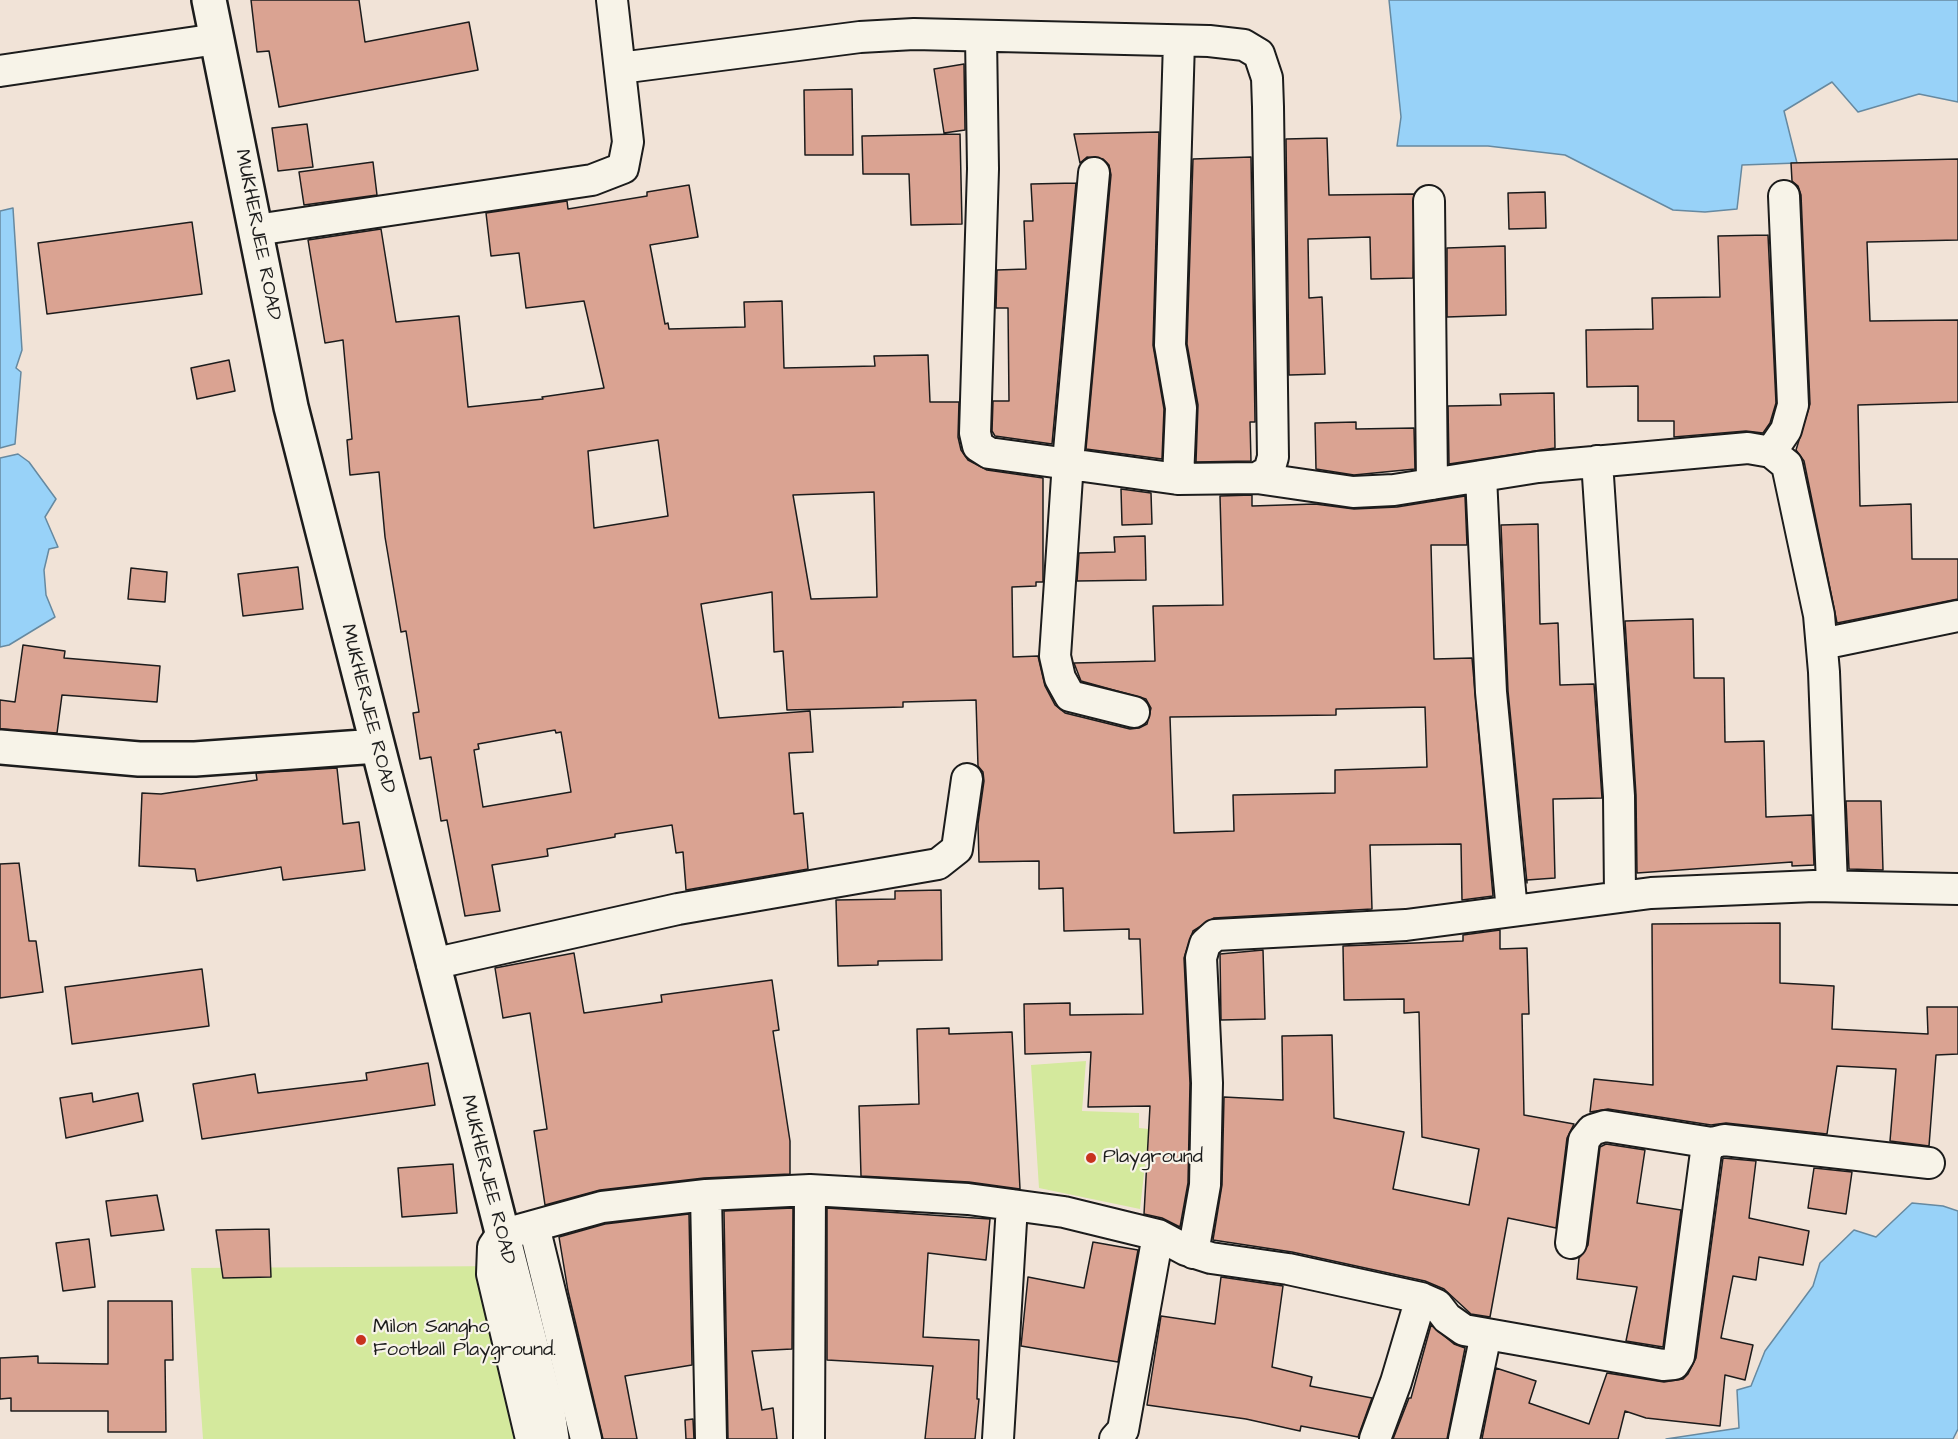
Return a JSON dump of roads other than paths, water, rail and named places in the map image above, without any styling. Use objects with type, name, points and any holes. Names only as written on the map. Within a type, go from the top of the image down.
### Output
[{"type":"main road","name":"MUKHERJEE ROAD","points":[[209,0],[291,407],[550,1425]]},
{"type":"main road","points":[[0,747],[139,759],[195,759],[377,746]]},
{"type":"street","points":[[256,230],[592,180],[623,168],[628,142],[612,0]]},
{"type":"street","points":[[620,68],[860,37],[914,34],[1179,41],[1244,45],[1259,54],[1267,78],[1273,458],[1269,471],[1257,478]]},
{"type":"street","points":[[981,37],[982,250],[975,433],[978,446],[989,453],[1068,462],[1178,479],[1257,478],[1353,492],[1394,490],[1597,461],[1748,448],[1771,452],[1787,465],[1811,574],[1822,644],[1832,886]]},
{"type":"street","points":[[0,71],[217,39]]},
{"type":"street","points":[[1178,479],[1181,408],[1170,345],[1179,41]]},
{"type":"street","points":[[1094,173],[1068,462],[1055,656],[1060,678],[1070,696],[1134,712]]},
{"type":"street","points":[[1771,452],[1786,430],[1793,405],[1784,196]]},
{"type":"street","points":[[1428,201],[1432,483]]},
{"type":"street","points":[[1597,461],[1619,796],[1620,895]]},
{"type":"street","points":[[1481,476],[1491,692],[1512,911]]},
{"type":"street","points":[[1822,644],[1958,616]]},
{"type":"street","points":[[432,964],[678,909],[938,864],[957,849],[967,779]]},
{"type":"street","points":[[1193,1253],[1206,1185],[1208,1083],[1201,958],[1205,944],[1215,935],[1406,926],[1620,895],[1832,886],[1958,889]]},
{"type":"street","points":[[1571,1243],[1584,1140],[1592,1130],[1605,1126],[1712,1143],[1724,1140],[1929,1162]]},
{"type":"street","points":[[531,1439],[492,1274],[493,1247],[501,1235],[602,1207],[705,1195],[810,1190],[968,1199],[1064,1212],[1158,1236],[1193,1253],[1288,1269],[1421,1298],[1437,1305],[1447,1318],[1464,1329],[1663,1365],[1674,1364],[1679,1356],[1706,1152],[1712,1143]]},
{"type":"street","points":[[809,1439],[810,1190]]},
{"type":"street","points":[[705,1195],[711,1439]]},
{"type":"street","points":[[998,1439],[1012,1205]]},
{"type":"street","points":[[534,1226],[586,1439]]},
{"type":"street","points":[[1115,1439],[1123,1430],[1158,1236]]},
{"type":"street","points":[[1375,1439],[1396,1382],[1421,1298]]},
{"type":"street","points":[[1464,1439],[1486,1334]]},
{"type":"water","points":[[1389,0],[1958,0],[1958,102],[1919,94],[1858,112],[1832,82],[1784,111],[1797,163],[1742,165],[1737,209],[1705,212],[1673,210],[1565,155],[1488,146],[1397,146],[1401,117]]},
{"type":"water","points":[[13,208],[22,350],[16,368],[21,372],[15,444],[0,448],[0,211]]},
{"type":"water","points":[[18,454],[29,462],[56,499],[45,517],[58,547],[49,549],[44,570],[46,595],[55,617],[9,645],[0,647],[0,458]]},
{"type":"water","points":[[1912,1203],[1943,1206],[1958,1211],[1958,1429],[1953,1439],[1666,1439],[1739,1428],[1737,1390],[1751,1386],[1765,1351],[1813,1286],[1820,1263],[1854,1230],[1876,1237]]},
{"type":"place","name":"Playground","points":[[1091,1158]]},
{"type":"place","name":"Milon Sangho Football Playground.","points":[[361,1340]]}]
